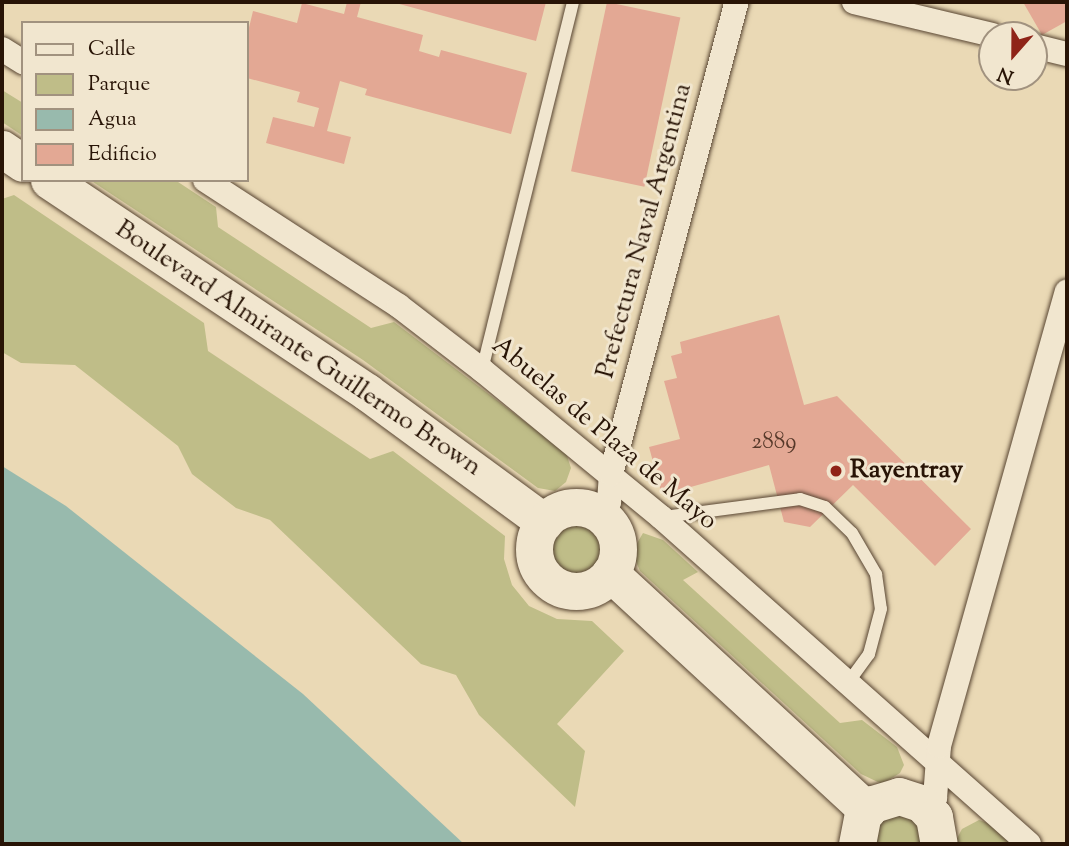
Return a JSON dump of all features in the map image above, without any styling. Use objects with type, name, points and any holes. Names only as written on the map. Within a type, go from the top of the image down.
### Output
[{"type":"main road","points":[[2,149],[21,162]]},
{"type":"main road","name":"Boulevard Almirante Guillermo Brown","points":[[52,182],[367,393],[544,522]]},
{"type":"main road","points":[[577,507],[600,515],[618,541],[610,573],[593,588],[580,591],[554,584],[543,576],[534,551],[544,522],[563,509],[577,507]]},
{"type":"main road","points":[[610,573],[867,810]]},
{"type":"main road","points":[[857,844],[858,826],[867,810],[885,798],[899,796],[926,807],[939,830],[939,844]]},
{"type":"street","name":"Prefectura Naval Argentina","points":[[600,515],[608,502],[611,474],[737,2]]},
{"type":"street","points":[[855,2],[978,33]]},
{"type":"street","points":[[2,48],[21,61]]},
{"type":"street","points":[[1048,49],[1067,54]]},
{"type":"street","name":"Abuelas de Plaza de Mayo","points":[[208,182],[399,306],[482,370],[661,517],[846,687],[938,767]]},
{"type":"street","points":[[926,807],[935,798],[939,746],[1067,292]]},
{"type":"street","points":[[938,767],[1028,844]]},
{"type":"lane","points":[[482,370],[573,2]]},
{"type":"lane","points":[[661,517],[800,499],[825,507],[852,533],[876,573],[881,609],[869,654],[846,687]]},
{"type":"green space","points":[[2,90],[21,102],[21,135],[2,122]]},
{"type":"green space","points":[[93,182],[178,182],[216,207],[218,227],[371,328],[394,322],[566,453],[571,468],[566,482],[555,491],[538,488],[363,360]]},
{"type":"green space","points":[[14,195],[204,323],[208,351],[370,459],[393,451],[505,536],[504,559],[512,585],[529,606],[557,619],[592,621],[624,651],[557,724],[585,751],[575,807],[479,715],[456,675],[421,664],[270,520],[236,508],[192,474],[178,446],[75,365],[21,363],[2,352],[2,199]]},
{"type":"green space","points":[[577,523],[587,525],[595,531],[601,539],[601,559],[595,567],[587,573],[577,575],[567,573],[559,567],[553,559],[551,549],[553,539],[559,531],[567,525]]},
{"type":"green space","points":[[643,533],[663,540],[698,572],[683,580],[840,723],[862,720],[897,747],[904,765],[900,773],[882,784],[861,774],[640,571],[632,552]]},
{"type":"green space","points":[[890,813],[914,817],[923,844],[874,844],[877,823]]},
{"type":"green space","points":[[979,820],[991,824],[1013,844],[954,844],[962,829]]},
{"type":"water","points":[[2,466],[66,506],[303,694],[464,844],[2,844]]},
{"type":"building","points":[[347,2],[361,2],[357,17],[423,35],[419,51],[439,57],[441,50],[527,73],[511,134],[365,95],[367,89],[340,81],[327,131],[351,137],[344,164],[266,143],[273,117],[314,127],[319,108],[297,102],[300,92],[248,78],[248,32],[253,11],[297,23],[302,3],[344,14]]},
{"type":"building","points":[[392,2],[546,2],[536,41]]},
{"type":"building","points":[[607,2],[680,18],[644,187],[571,171]]},
{"type":"building","points":[[1023,2],[1067,2],[1067,21],[1048,32],[1048,21],[1034,21]]},
{"type":"building","points":[[779,315],[804,405],[837,396],[971,529],[935,566],[853,485],[810,527],[784,522],[769,465],[662,495],[649,447],[680,439],[664,381],[677,378],[671,356],[682,353],[680,342]]},
{"type":"place","name":"Rayentray","points":[[836,471]]}]
